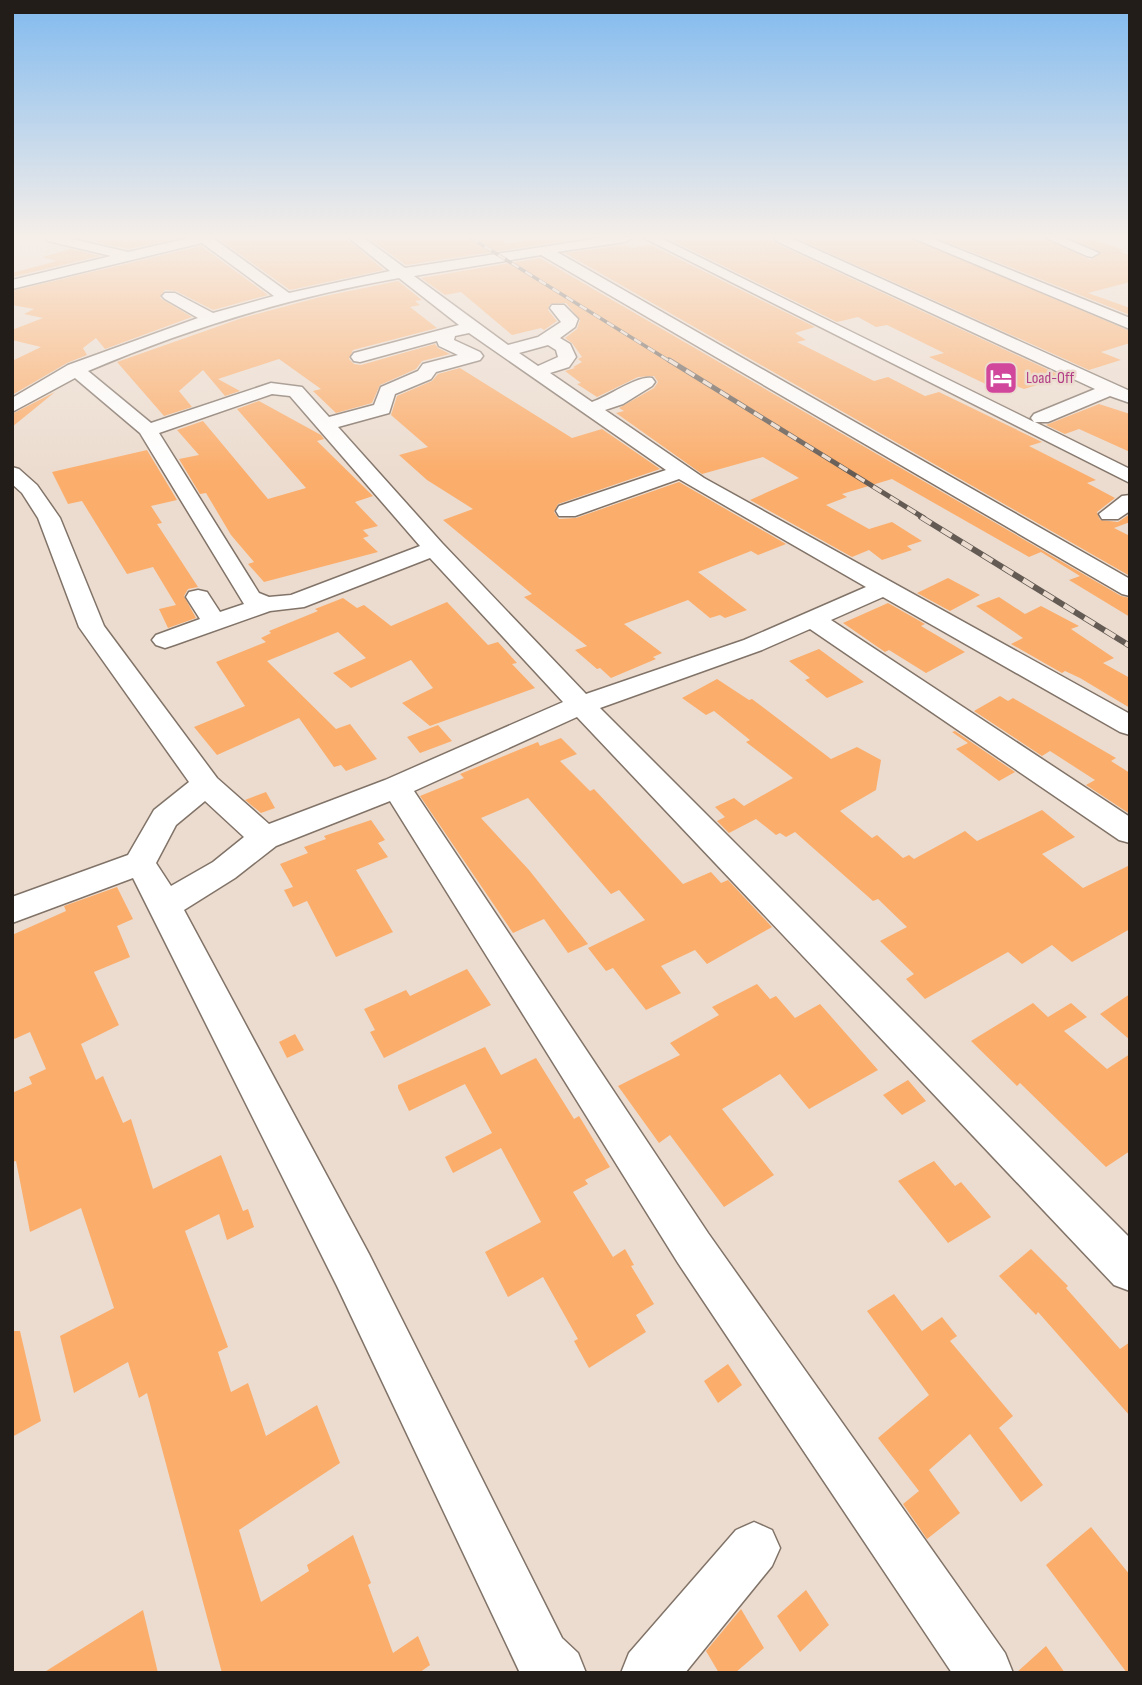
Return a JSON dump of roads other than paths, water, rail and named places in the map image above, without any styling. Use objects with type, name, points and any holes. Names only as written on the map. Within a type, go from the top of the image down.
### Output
[{"type":"street","points":[[209,317],[213,319]]},
{"type":"street","points":[[12,406],[74,369],[221,317]]},
{"type":"street","points":[[458,317],[682,471],[1130,726]]},
{"type":"street","points":[[505,351],[549,338],[569,324],[567,317]]},
{"type":"street","points":[[652,317],[1130,589]]},
{"type":"street","points":[[814,317],[1130,477]]},
{"type":"street","points":[[832,317],[1130,463]]},
{"type":"street","points":[[953,317],[1130,398]]},
{"type":"street","points":[[1112,317],[1130,324]]},
{"type":"street","points":[[360,357],[471,327]]},
{"type":"street","points":[[326,424],[382,409],[387,391],[425,375],[429,368],[474,356],[446,342],[447,333]]},
{"type":"street","points":[[537,372],[563,363],[567,357],[564,348],[549,338]]},
{"type":"street","points":[[847,357],[874,349]]},
{"type":"street","points":[[74,369],[148,430],[250,598],[267,604]]},
{"type":"street","points":[[590,410],[617,400],[646,382]]},
{"type":"street","points":[[148,430],[271,388],[296,391],[434,548],[581,705],[1130,1269]]},
{"type":"street","points":[[1041,418],[1111,389]]},
{"type":"street","points":[[567,511],[682,471]]},
{"type":"street","points":[[12,473],[30,489],[49,518],[92,627],[206,785],[265,838]]},
{"type":"street","points":[[1110,514],[1130,501]]},
{"type":"street","points":[[165,640],[267,604],[295,602],[434,548]]},
{"type":"street","points":[[165,905],[224,870],[265,838],[396,787],[581,705],[753,645],[884,588]]},
{"type":"street","points":[[198,597],[215,624]]},
{"type":"street","points":[[812,619],[1130,832]]},
{"type":"street","points":[[12,911],[141,863],[157,824],[175,806],[206,785]]},
{"type":"street","points":[[396,787],[693,1248],[985,1673]]},
{"type":"street","points":[[141,863],[352,1270],[541,1668]]},
{"type":"street","points":[[649,1673],[754,1548]]},
{"type":"railway","points":[[598,317],[671,362]]},
{"type":"railway","points":[[669,360],[924,518]]},
{"type":"railway","points":[[921,517],[1130,646]]},
{"type":"place","name":"Load-Off","points":[[1001,378]]}]
